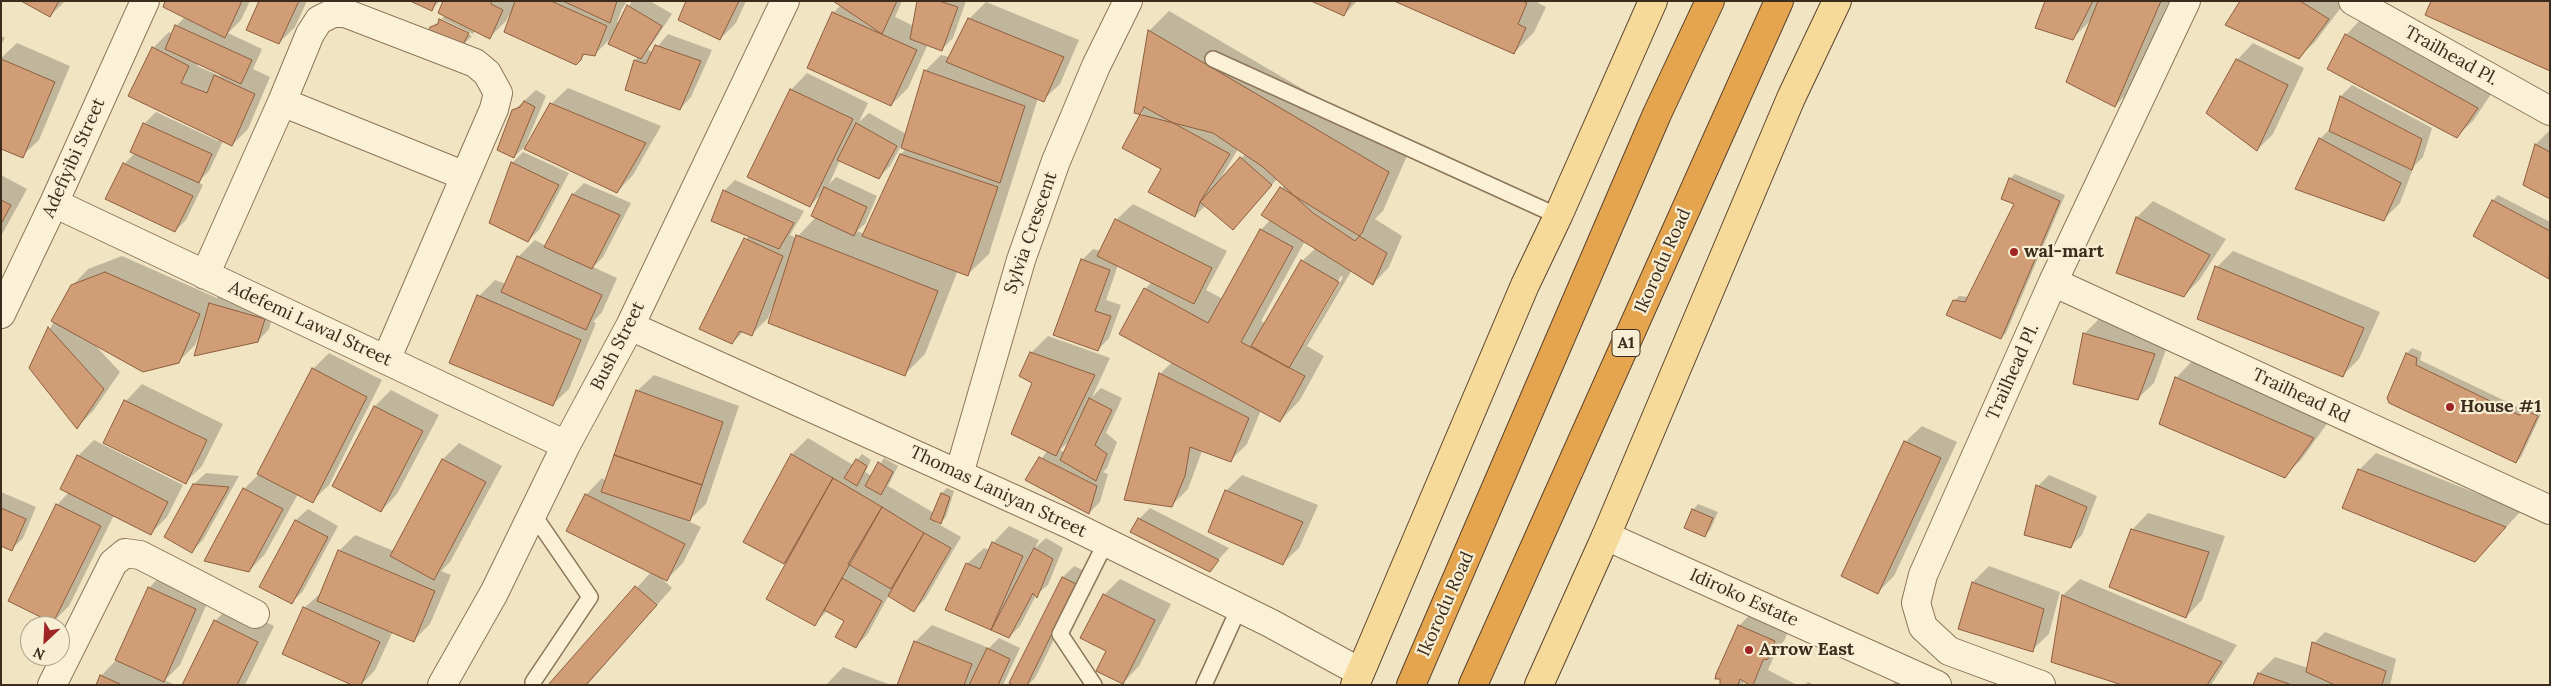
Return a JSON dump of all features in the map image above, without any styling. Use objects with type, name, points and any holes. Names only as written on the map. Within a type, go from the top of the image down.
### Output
[{"type":"highway","name":"Ikorodu Road","points":[[1411,685],[1654,123],[1710,1]]},
{"type":"highway","name":"Ikorodu Road","points":[[1473,685],[1779,1]]},
{"type":"main road","points":[[1358,678],[1525,285],[1558,216],[1653,1]]},
{"type":"main road","points":[[1539,685],[1606,536],[1790,98],[1837,1]]},
{"type":"street","name":"Adefiyibi Street","points":[[1,314],[54,203],[145,1]]},
{"type":"street","name":"Bush Street","points":[[449,682],[566,446],[630,326],[784,1]]},
{"type":"street","name":"Sylvia Crescent","points":[[959,474],[1018,269],[1053,170],[1096,66],[1128,1]]},
{"type":"street","name":"Trailhead Pl.","points":[[2041,685],[1949,651],[1923,627],[1916,603],[1923,575],[2053,282],[2186,1]]},
{"type":"street","name":"Trailhead Pl.","points":[[2353,1],[2550,111]]},
{"type":"street","points":[[205,275],[310,34],[319,20],[332,13],[345,12],[475,63],[486,73],[498,94],[494,109],[386,360]]},
{"type":"street","points":[[282,102],[465,176]]},
{"type":"street","name":"Adefemi Lawal Street","points":[[54,203],[566,446]]},
{"type":"street","name":"Trailhead Rd","points":[[2053,282],[2550,510]]},
{"type":"street","name":"Thomas Laniyan Street","points":[[630,326],[1106,542],[1239,608],[1358,678]]},
{"type":"street","name":"Idiroko Estate","points":[[1606,536],[1936,685]]},
{"type":"street","points":[[52,685],[113,563],[125,553],[140,555],[256,614]]},
{"type":"lane","points":[[1213,59],[1558,216]]},
{"type":"lane","points":[[533,514],[590,597],[533,682]]},
{"type":"lane","points":[[1094,685],[1060,634],[1106,542]]},
{"type":"lane","points":[[1204,685],[1239,608]]},
{"type":"building","points":[[21,1],[59,1],[50,17]]},
{"type":"building","points":[[165,1],[242,1],[225,38],[163,7]]},
{"type":"building","points":[[259,1],[299,1],[279,44],[246,30]]},
{"type":"building","points":[[410,1],[436,1],[432,11]]},
{"type":"building","points":[[443,1],[492,1],[491,4],[503,10],[490,39],[438,13]]},
{"type":"building","points":[[515,1],[551,1],[607,26],[595,56],[583,54],[581,60],[576,65],[504,32]]},
{"type":"building","points":[[563,1],[617,1],[610,23]]},
{"type":"building","points":[[686,1],[739,1],[720,40],[678,20]]},
{"type":"building","points":[[833,1],[897,1],[882,34]]},
{"type":"building","points":[[917,1],[939,1],[958,7],[942,51],[910,39]]},
{"type":"building","points":[[1311,1],[1351,1],[1344,16]]},
{"type":"building","points":[[1394,1],[1522,1],[1527,3],[1518,24],[1526,28],[1514,54]]},
{"type":"building","points":[[2045,1],[2093,1],[2073,40],[2035,28]]},
{"type":"building","points":[[2098,1],[2161,1],[2115,107],[2066,82]]},
{"type":"building","points":[[2240,1],[2300,1],[2329,19],[2299,59],[2225,25]]},
{"type":"building","points":[[2431,1],[2550,1],[2550,71],[2425,15]]},
{"type":"building","points":[[627,5],[662,26],[641,59],[608,44]]},
{"type":"building","points":[[832,12],[917,50],[891,106],[807,68]]},
{"type":"building","points":[[968,18],[1064,57],[1044,102],[946,62]]},
{"type":"building","points":[[439,19],[469,33],[461,48],[425,40],[430,27],[438,24]]},
{"type":"building","points":[[175,25],[252,60],[241,84],[165,49]]},
{"type":"building","points":[[1148,30],[1389,172],[1362,233],[1355,241],[1313,213],[1263,167],[1213,133],[1134,113]]},
{"type":"building","points":[[2345,34],[2478,108],[2457,138],[2327,69]]},
{"type":"building","points":[[655,45],[701,61],[680,110],[625,90],[634,60],[646,64]]},
{"type":"building","points":[[152,47],[189,66],[181,83],[207,93],[214,75],[255,94],[232,146],[128,96]]},
{"type":"building","points":[[1,59],[55,82],[23,158],[1,149]]},
{"type":"building","points":[[2236,59],[2288,85],[2257,151],[2206,113]]},
{"type":"building","points":[[924,70],[1025,106],[1000,183],[901,148]]},
{"type":"building","points":[[790,89],[853,119],[810,207],[747,177]]},
{"type":"building","points":[[2340,96],[2422,139],[2412,170],[2329,131]]},
{"type":"building","points":[[524,101],[535,107],[514,158],[497,150],[512,110],[520,107]]},
{"type":"building","points":[[550,103],[646,143],[617,193],[524,149]]},
{"type":"building","points":[[1144,107],[1230,154],[1200,202],[1195,217],[1148,192],[1161,169],[1122,148]]},
{"type":"building","points":[[143,123],[212,154],[199,183],[130,152]]},
{"type":"building","points":[[856,123],[897,146],[879,179],[837,160]]},
{"type":"building","points":[[2319,138],[2401,183],[2384,221],[2295,189]]},
{"type":"building","points":[[2535,144],[2550,152],[2550,199],[2523,185]]},
{"type":"building","points":[[900,154],[998,187],[968,276],[862,236]]},
{"type":"building","points":[[1240,157],[1272,185],[1233,230],[1200,202]]},
{"type":"building","points":[[511,162],[559,185],[528,242],[489,223]]},
{"type":"building","points":[[123,163],[193,196],[175,232],[105,199]]},
{"type":"building","name":"wal-mart","points":[[2009,178],[2060,201],[2001,339],[1946,315],[1953,300],[1965,302],[2014,204],[2001,199]]},
{"type":"building","points":[[824,187],[867,207],[854,236],[811,216]]},
{"type":"building","points":[[1280,187],[1387,253],[1373,285],[1261,215]]},
{"type":"building","points":[[723,190],[794,223],[779,249],[711,221]]},
{"type":"building","points":[[572,194],[620,215],[592,269],[544,247]]},
{"type":"building","points":[[1,200],[11,205],[1,224]]},
{"type":"building","points":[[2492,200],[2550,231],[2549,279],[2473,236]]},
{"type":"building","points":[[2136,217],[2210,255],[2184,297],[2116,273]]},
{"type":"building","points":[[1115,219],[1212,268],[1194,304],[1097,256]]},
{"type":"building","points":[[1260,229],[1293,247],[1241,342],[1305,376],[1280,422],[1119,334],[1144,288],[1208,323]]},
{"type":"building","points":[[796,235],[938,291],[905,376],[768,323]]},
{"type":"building","points":[[744,238],[783,256],[752,336],[740,331],[732,344],[699,329]]},
{"type":"building","points":[[517,256],[602,295],[586,330],[501,292]]},
{"type":"building","points":[[1081,259],[1110,270],[1095,311],[1111,316],[1098,351],[1053,335]]},
{"type":"building","points":[[1301,260],[1339,282],[1289,368],[1251,346]]},
{"type":"building","points":[[2215,266],[2364,328],[2343,377],[2197,319]]},
{"type":"building","points":[[105,272],[200,314],[179,363],[143,372],[51,321],[71,285]]},
{"type":"building","points":[[477,295],[581,340],[553,406],[449,363]]},
{"type":"building","points":[[209,303],[265,319],[258,342],[194,356]]},
{"type":"building","points":[[48,327],[104,389],[77,429],[29,368]]},
{"type":"building","points":[[2083,333],[2155,354],[2138,400],[2073,384]]},
{"type":"building","points":[[1030,352],[1095,375],[1056,456],[1011,434],[1032,383],[1019,376]]},
{"type":"building","name":"House #1","points":[[2406,353],[2417,358],[2416,365],[2519,415],[2527,411],[2538,416],[2516,463],[2389,403],[2387,398]]},
{"type":"building","points":[[312,368],[367,397],[313,503],[257,474]]},
{"type":"building","points":[[1159,373],[1249,418],[1231,462],[1190,447],[1185,476],[1172,507],[1124,500]]},
{"type":"building","points":[[2175,377],[2314,438],[2285,478],[2159,424]]},
{"type":"building","points":[[636,390],[723,422],[702,485],[614,455]]},
{"type":"building","points":[[1089,398],[1112,410],[1095,445],[1107,454],[1096,481],[1060,460]]},
{"type":"building","points":[[124,400],[207,440],[186,484],[103,443]]},
{"type":"building","points":[[374,406],[423,431],[381,512],[332,486]]},
{"type":"building","points":[[1904,441],[1941,458],[1878,594],[1841,576]]},
{"type":"building","points":[[791,454],[833,478],[784,564],[743,542]]},
{"type":"building","points":[[77,455],[168,502],[151,535],[60,489]]},
{"type":"building","points":[[614,455],[702,485],[690,521],[601,492]]},
{"type":"building","points":[[1039,457],[1097,486],[1089,514],[1025,480]]},
{"type":"building","points":[[442,459],[486,482],[434,580],[390,556]]},
{"type":"building","points":[[856,459],[867,466],[857,486],[844,478]]},
{"type":"building","points":[[878,462],[893,472],[881,495],[865,486]]},
{"type":"building","points":[[2358,469],[2506,527],[2475,562],[2342,508]]},
{"type":"building","points":[[833,478],[882,507],[815,626],[766,599]]},
{"type":"building","points":[[193,484],[229,487],[192,553],[164,537]]},
{"type":"building","points":[[2036,485],[2087,507],[2071,548],[2024,535]]},
{"type":"building","points":[[243,488],[283,509],[249,572],[204,561]]},
{"type":"building","points":[[1225,490],[1303,522],[1283,565],[1208,532]]},
{"type":"building","points":[[941,493],[950,497],[941,524],[930,519]]},
{"type":"building","points":[[585,494],[685,544],[667,581],[566,531]]},
{"type":"building","points":[[56,504],[101,526],[56,616],[39,616],[8,601]]},
{"type":"building","points":[[882,507],[924,533],[891,589],[848,564]]},
{"type":"building","points":[[1,508],[26,519],[12,551],[1,546]]},
{"type":"building","points":[[1692,509],[1713,518],[1705,537],[1684,528]]},
{"type":"building","points":[[1138,518],[1219,560],[1210,572],[1130,532]]},
{"type":"building","points":[[295,520],[328,537],[292,604],[259,587]]},
{"type":"building","points":[[2131,529],[2209,552],[2186,618],[2109,587]]},
{"type":"building","points":[[924,533],[951,548],[914,612],[888,596]]},
{"type":"building","points":[[992,542],[1023,556],[991,630],[945,610],[966,563],[980,569]]},
{"type":"building","points":[[1034,548],[1053,559],[1037,598],[1033,593],[1009,638],[991,630]]},
{"type":"building","points":[[338,550],[435,591],[414,642],[317,601]]},
{"type":"building","points":[[1062,577],[1076,584],[1027,685],[1013,685],[1009,683]]},
{"type":"building","points":[[842,578],[882,601],[856,648],[835,637],[844,621],[824,610]]},
{"type":"building","points":[[1972,582],[2044,609],[2033,652],[1958,629]]},
{"type":"building","points":[[635,586],[657,605],[586,685],[548,685]]},
{"type":"building","points":[[148,587],[196,609],[164,682],[115,660]]},
{"type":"building","points":[[1103,594],[1155,620],[1123,684],[1096,671],[1106,651],[1080,638]]},
{"type":"building","points":[[2062,595],[2222,662],[2207,685],[2122,685],[2051,662]]},
{"type":"building","points":[[303,607],[380,642],[361,685],[352,685],[282,654]]},
{"type":"building","points":[[214,620],[258,642],[237,685],[182,685]]},
{"type":"building","name":"Arrow East","points":[[1738,625],[1775,641],[1768,659],[1763,660],[1753,685],[1749,685],[1740,679],[1738,685],[1720,685],[1720,679],[1715,679],[1716,674]]},
{"type":"building","points":[[914,641],[972,664],[964,685],[897,685]]},
{"type":"building","points":[[2312,642],[2386,671],[2382,685],[2335,685],[2306,672]]},
{"type":"building","points":[[987,648],[1010,659],[998,685],[969,685]]},
{"type":"building","points":[[2258,673],[2292,685],[2253,685]]},
{"type":"building","points":[[100,675],[122,685],[96,685]]},
{"type":"place","name":"wal-mart","points":[[2014,252]]},
{"type":"place","name":"House #1","points":[[2450,407]]},
{"type":"place","name":"Arrow East","points":[[1749,650]]}]
